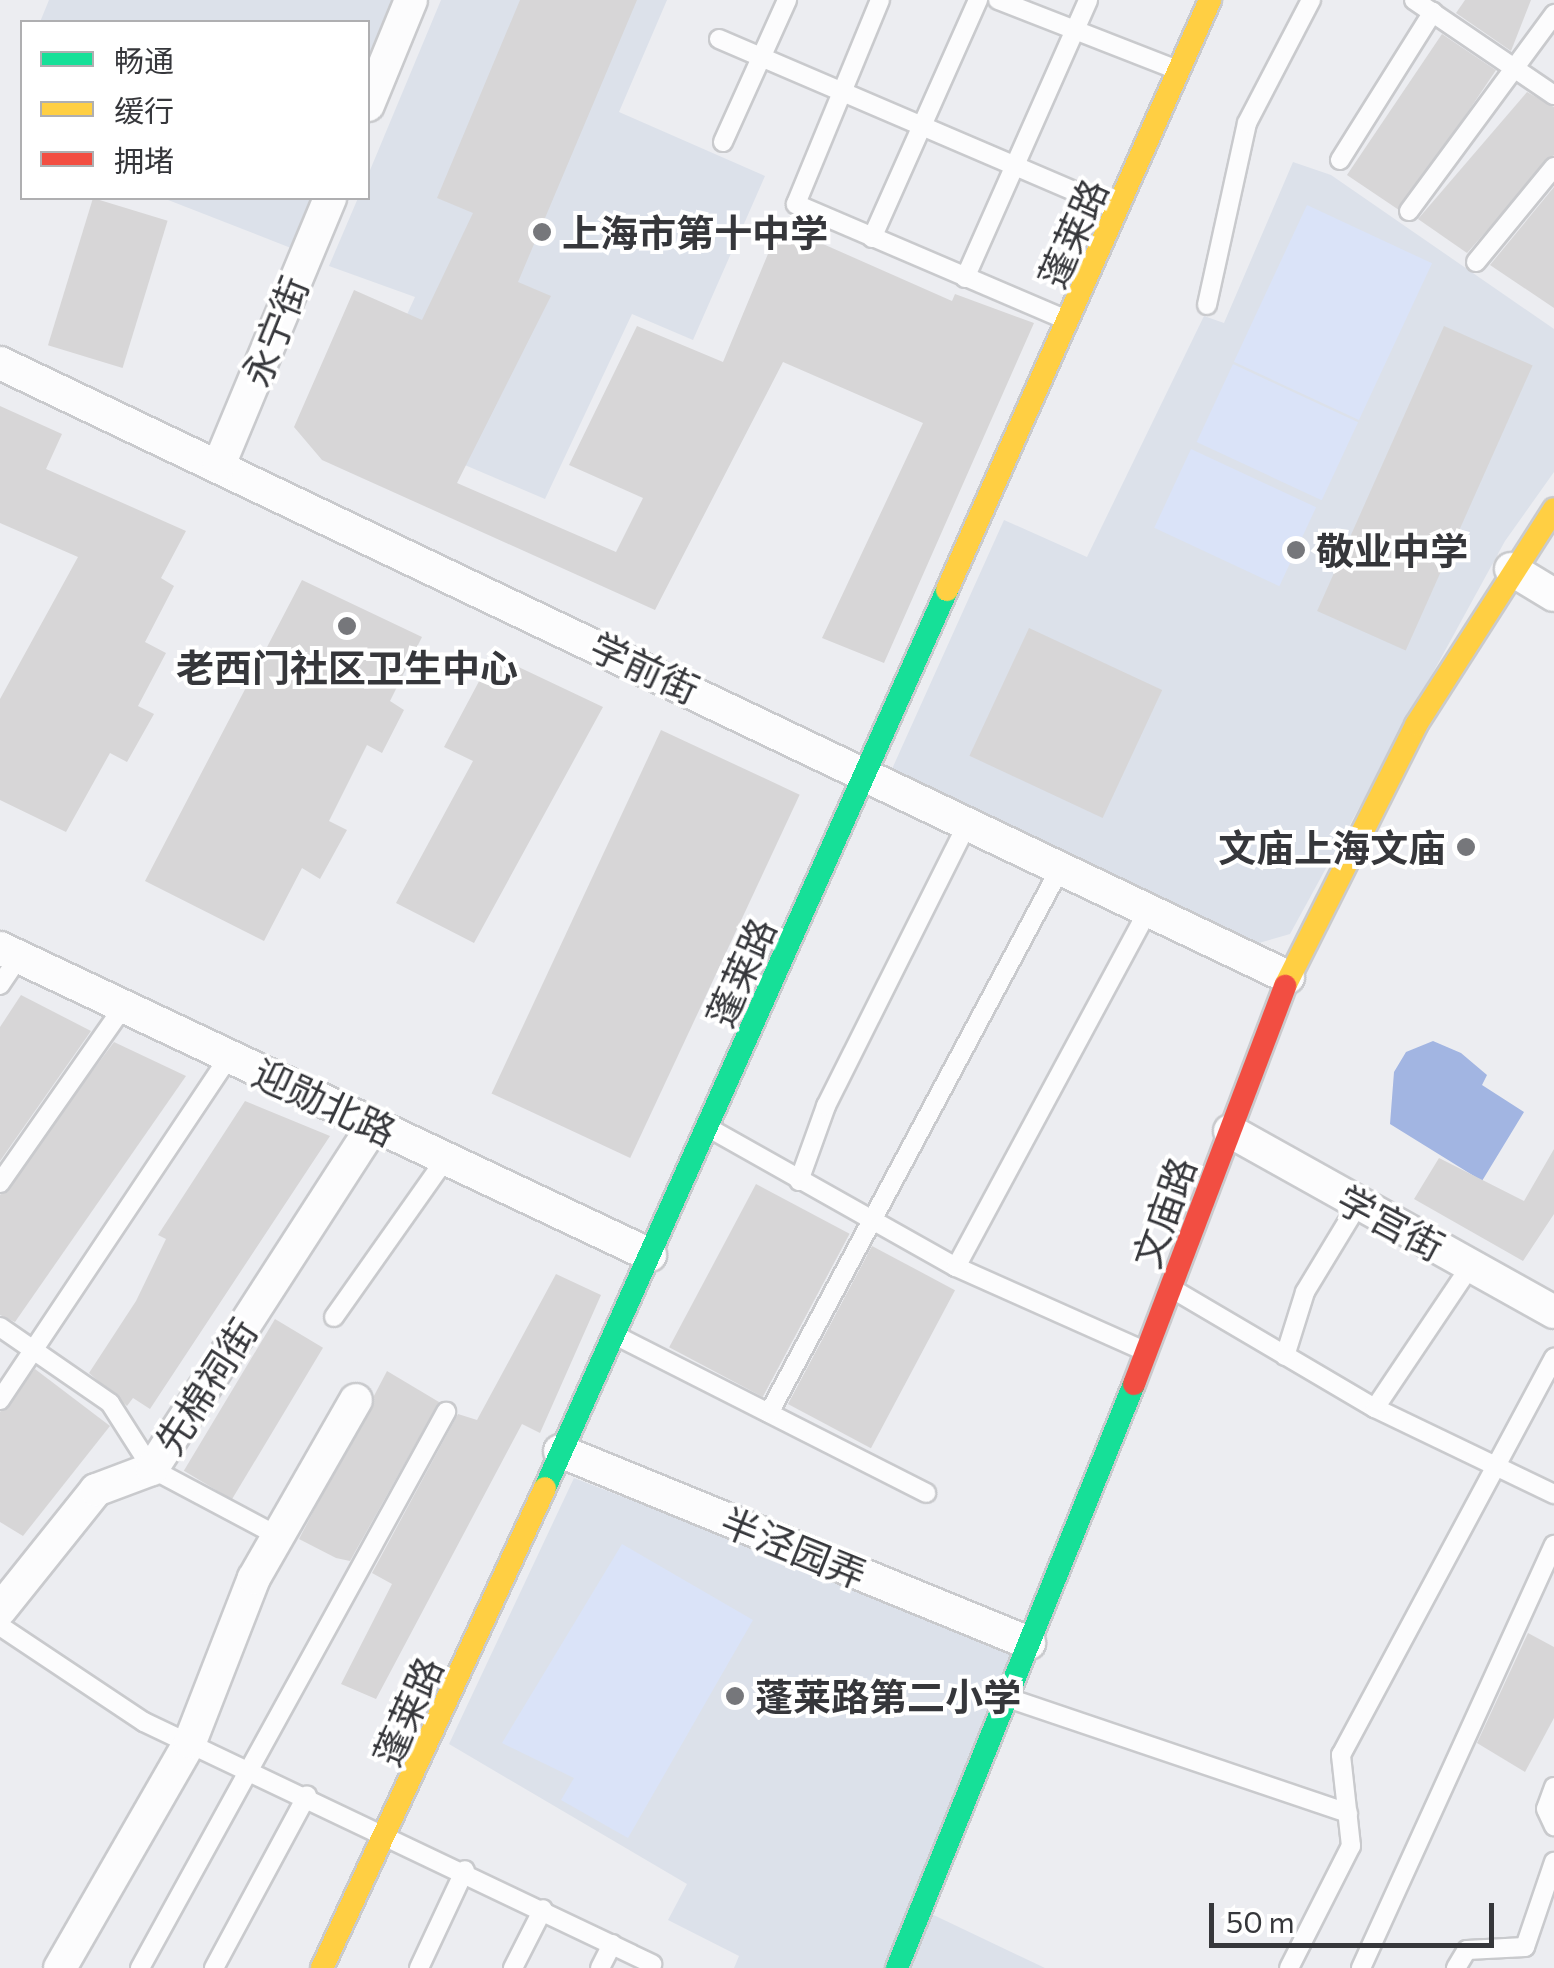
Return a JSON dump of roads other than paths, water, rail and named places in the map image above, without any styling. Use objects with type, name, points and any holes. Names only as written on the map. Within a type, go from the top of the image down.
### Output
[{"type":"street","points":[[370,100],[411,0]]},
{"type":"street","name":"蓬莱路","points":[[322,1968],[391,1833],[1182,72],[1210,0]]},
{"type":"street","name":"永宁街","points":[[220,465],[329,200]]},
{"type":"street","name":"学前街","points":[[0,363],[1062,865],[1288,977]]},
{"type":"street","name":"文庙路","points":[[897,1968],[1173,1290],[1288,977],[1416,724],[1511,569],[1554,509]]},
{"type":"street","points":[[1511,569],[1554,594]]},
{"type":"street","name":"迎勋北路","points":[[10,952],[650,1255]]},
{"type":"street","name":"先棉祠街","points":[[0,1610],[96,1490],[152,1469],[374,1124]]},
{"type":"street","name":"学宫街","points":[[1230,1131],[1358,1206],[1554,1312]]},
{"type":"street","points":[[60,1968],[190,1742],[278,1536],[356,1400]]},
{"type":"street","name":"半泾园弄","points":[[560,1451],[1029,1643]]},
{"type":"lane","points":[[723,142],[787,0]]},
{"type":"lane","points":[[880,0],[796,204],[1070,322]]},
{"type":"lane","points":[[872,238],[978,0]]},
{"type":"lane","points":[[965,278],[1088,0]]},
{"type":"lane","points":[[1207,305],[1246,122],[1311,0]]},
{"type":"lane","points":[[1414,0],[1554,95]]},
{"type":"lane","points":[[1002,1],[1182,72]]},
{"type":"lane","points":[[1340,160],[1432,12]]},
{"type":"lane","points":[[1410,211],[1554,14]]},
{"type":"lane","points":[[719,39],[1120,210]]},
{"type":"lane","points":[[1476,262],[1554,167]]},
{"type":"lane","points":[[799,1181],[826,1106],[969,821]]},
{"type":"lane","points":[[769,1413],[1062,865]]},
{"type":"lane","points":[[956,1267],[1149,910]]},
{"type":"lane","points":[[0,986],[10,952]]},
{"type":"lane","points":[[0,1183],[124,1006]]},
{"type":"lane","points":[[0,1400],[31,1348],[229,1056]]},
{"type":"lane","points":[[709,1128],[956,1267],[1148,1352]]},
{"type":"lane","points":[[334,1317],[446,1158]]},
{"type":"lane","points":[[1286,1356],[1304,1292],[1358,1206]]},
{"type":"lane","points":[[1375,1408],[1471,1265]]},
{"type":"lane","points":[[1173,1290],[1375,1408],[1554,1494]]},
{"type":"lane","points":[[0,1327],[110,1403],[152,1469],[278,1536]]},
{"type":"lane","points":[[614,1334],[926,1493]]},
{"type":"lane","points":[[1288,1968],[1351,1846],[1341,1755],[1554,1357]]},
{"type":"lane","points":[[140,1968],[446,1412]]},
{"type":"lane","points":[[1361,1968],[1554,1545]]},
{"type":"lane","points":[[0,1626],[190,1742],[391,1833],[652,1964]]},
{"type":"lane","points":[[1007,1698],[1348,1812]]},
{"type":"lane","points":[[1554,1787],[1546,1809],[1554,1826]]},
{"type":"lane","points":[[214,1968],[306,1795]]},
{"type":"lane","points":[[1456,1968],[1467,1950],[1525,1947],[1554,1862]]},
{"type":"lane","points":[[419,1968],[465,1870]]},
{"type":"lane","points":[[513,1968],[543,1909]]},
{"type":"lane","points":[[600,1968],[612,1944]]},
{"type":"water","points":[[1433,1041],[1461,1053],[1487,1075],[1482,1085],[1524,1112],[1482,1181],[1390,1124],[1394,1072],[1406,1052]]},
{"type":"place","name":"上海市第十中学","points":[[542,232]]},
{"type":"place","name":"敬业中学","points":[[1296,550]]},
{"type":"place","name":"老西门社区卫生中心","points":[[347,626]]},
{"type":"place","name":"文庙上海文庙","points":[[1466,847]]},
{"type":"place","name":"蓬莱路第二小学","points":[[735,1696]]}]
